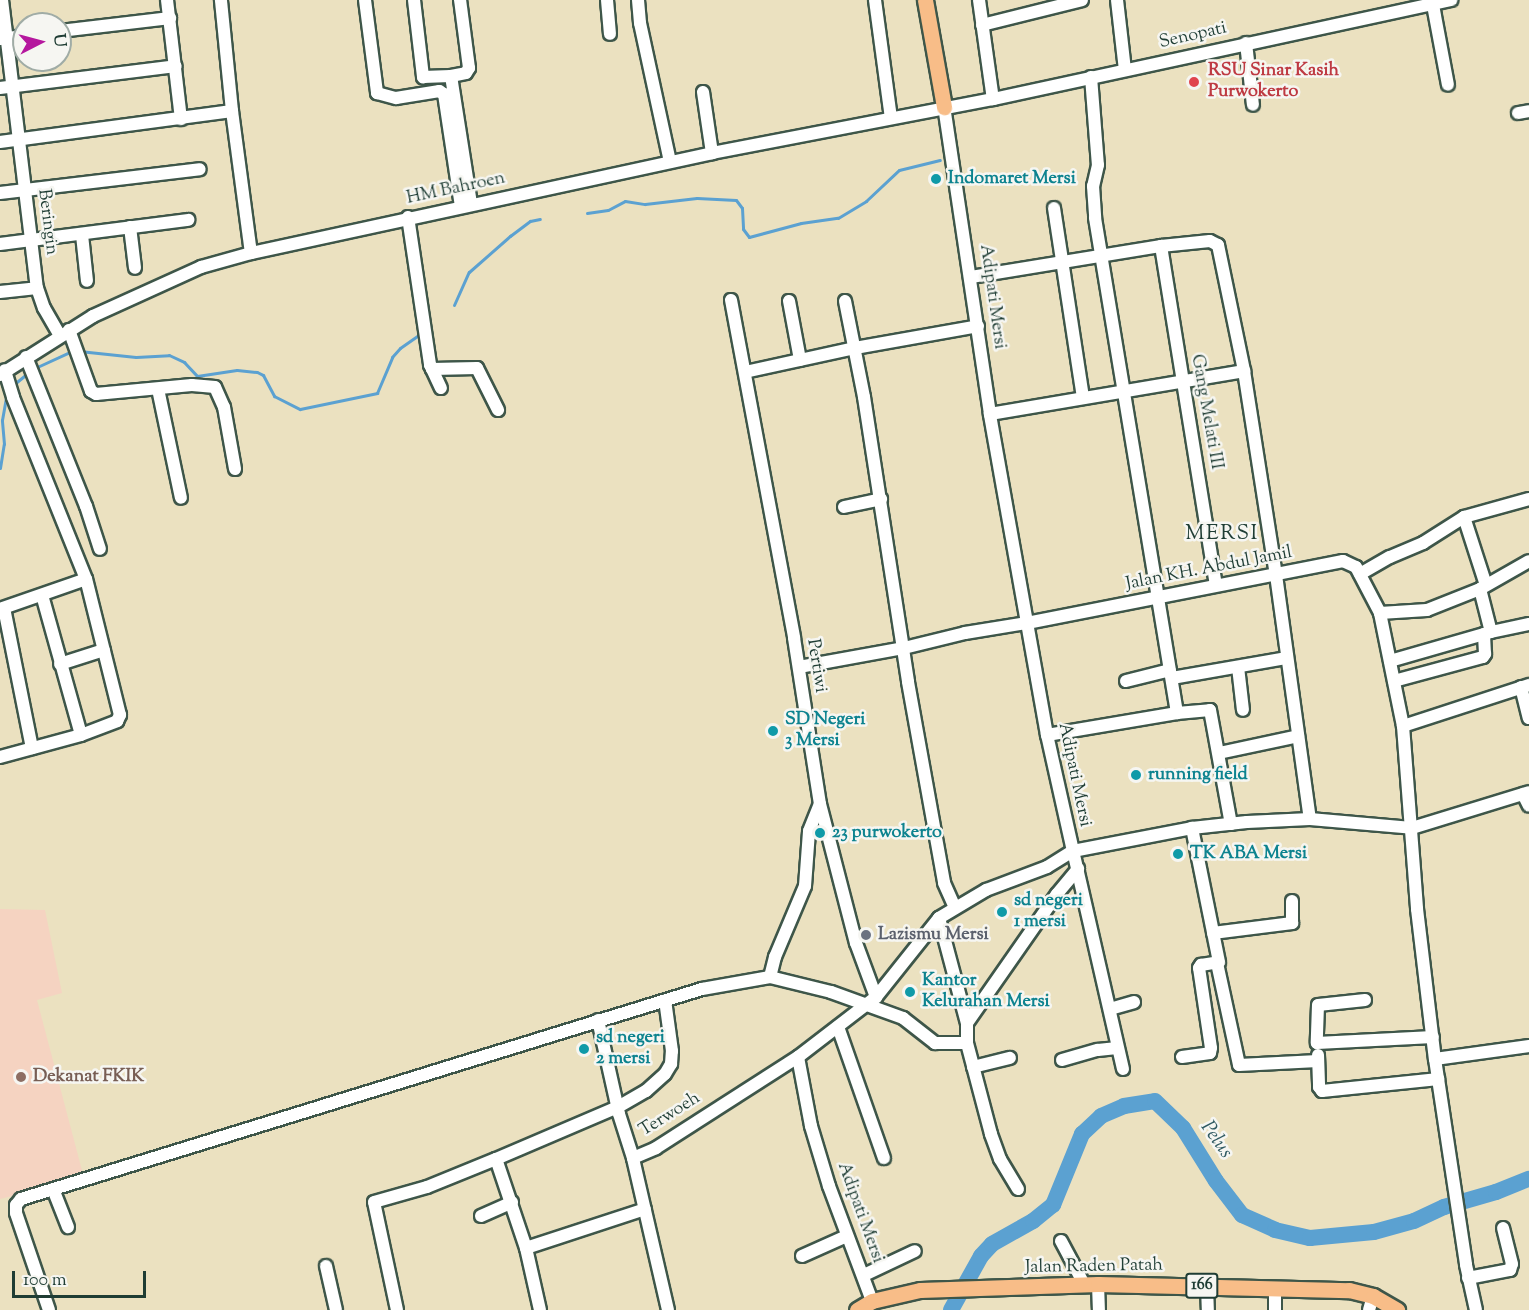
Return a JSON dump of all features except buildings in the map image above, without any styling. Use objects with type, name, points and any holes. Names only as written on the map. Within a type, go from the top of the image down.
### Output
[{"type":"main road","points":[[925,0],[944,107]]},
{"type":"main road","name":"Jalan Raden Patah","points":[[873,1301],[920,1290],[1091,1284],[1208,1286],[1318,1288],[1397,1310]]},
{"type":"main road","name":"166","points":[[857,1310],[873,1301]]},
{"type":"street","name":"Beringin","points":[[2,0],[6,87],[19,140],[37,288],[44,308],[67,335],[91,391],[96,394],[158,389]]},
{"type":"street","points":[[167,0],[181,119]]},
{"type":"street","points":[[221,0],[232,111],[251,253]]},
{"type":"street","points":[[365,0],[377,93],[396,98],[439,91],[444,94],[466,205]]},
{"type":"street","points":[[414,0],[423,77],[451,76],[466,73],[469,68],[460,0]]},
{"type":"street","points":[[607,0],[610,34]]},
{"type":"street","points":[[639,0],[640,23],[670,162]]},
{"type":"street","points":[[874,0],[891,118]]},
{"type":"street","points":[[979,0],[993,99]]},
{"type":"street","points":[[982,25],[1082,0]]},
{"type":"street","points":[[1117,0],[1125,70]]},
{"type":"street","name":"Senopati","points":[[944,107],[993,99],[1451,0]]},
{"type":"street","points":[[1433,5],[1448,85]]},
{"type":"street","points":[[72,30],[170,18]]},
{"type":"street","points":[[1246,43],[1253,105]]},
{"type":"street","points":[[6,87],[176,66]]},
{"type":"street","points":[[451,76],[466,205]]},
{"type":"street","points":[[1090,77],[1098,165],[1093,194],[1100,255],[1177,712]]},
{"type":"street","points":[[703,92],[712,153]]},
{"type":"street","name":"HM Bahroen","points":[[5,374],[28,361],[93,316],[201,267],[251,253],[408,217],[944,107]]},
{"type":"street","name":"Adipati Mersi","points":[[873,1301],[847,1236],[811,1126],[798,1057],[866,1006],[874,992],[939,918],[951,901],[1047,867],[1072,849],[1047,735],[990,414],[944,107]]},
{"type":"street","points":[[0,142],[232,111]]},
{"type":"street","points":[[0,193],[200,169]]},
{"type":"street","points":[[1054,208],[1083,398]]},
{"type":"street","points":[[408,217],[428,357],[441,388]]},
{"type":"street","points":[[0,244],[188,220]]},
{"type":"street","points":[[130,228],[135,268]]},
{"type":"street","points":[[82,235],[87,280]]},
{"type":"street","points":[[971,277],[1161,246],[1210,241],[1218,245],[1244,371],[1310,812]]},
{"type":"street","name":"Gang Melati III","points":[[1161,246],[1181,381],[1216,585]]},
{"type":"street","points":[[0,292],[37,288]]},
{"type":"street","name":"Pertiwi","points":[[731,300],[799,667],[820,804],[874,992]]},
{"type":"street","points":[[789,301],[800,360]]},
{"type":"street","points":[[845,301],[881,499],[904,648],[951,901]]},
{"type":"street","points":[[745,372],[855,348],[978,326]]},
{"type":"street","points":[[28,361],[86,506],[100,549]]},
{"type":"street","points":[[432,369],[477,368],[498,410]]},
{"type":"street","points":[[990,414],[1244,371]]},
{"type":"street","points":[[0,756],[81,735],[117,721],[120,715],[86,579],[5,374]]},
{"type":"street","points":[[182,498],[158,389],[192,385],[215,387],[224,407],[235,469]]},
{"type":"street","points":[[844,507],[881,499]]},
{"type":"street","points":[[1476,1310],[1468,1278],[1435,1059],[1417,909],[1412,823],[1402,726],[1380,613],[1360,574],[1389,557],[1423,543],[1464,517],[1528,502]]},
{"type":"street","points":[[1394,681],[1483,657],[1485,654],[1487,633],[1484,587],[1464,517]]},
{"type":"street","name":"Jalan KH. Abdul Jamil","points":[[799,667],[1343,561],[1350,562],[1360,574]]},
{"type":"street","points":[[1380,613],[1427,609],[1484,587],[1529,561]]},
{"type":"street","points":[[32,748],[2,608],[86,579]]},
{"type":"street","points":[[42,595],[81,735]]},
{"type":"street","points":[[1390,661],[1487,633],[1529,624]]},
{"type":"street","points":[[60,664],[104,650]]},
{"type":"street","points":[[1126,681],[1238,667],[1281,659]]},
{"type":"street","points":[[1238,667],[1243,710]]},
{"type":"street","points":[[1402,726],[1525,686],[1529,718]]},
{"type":"street","points":[[1047,735],[1177,712],[1210,710],[1230,818]]},
{"type":"street","points":[[1219,753],[1298,736]]},
{"type":"street","points":[[1123,1069],[1072,849],[1192,828],[1230,818],[1310,812],[1412,823],[1526,793],[1529,806]]},
{"type":"street","points":[[770,976],[777,951],[805,886],[809,831],[820,804]]},
{"type":"street","points":[[1192,828],[1239,1065],[1318,1061]]},
{"type":"street","points":[[967,1023],[1057,894],[1078,869]]},
{"type":"street","points":[[1213,933],[1292,923],[1292,901]]},
{"type":"street","points":[[939,918],[967,1023],[973,1067],[991,1134],[1000,1159],[1018,1189]]},
{"type":"street","points":[[1182,1057],[1210,1053],[1199,968],[1203,965],[1217,963]]},
{"type":"street","points":[[50,1310],[16,1208],[21,1199],[702,989],[770,976],[831,992],[903,1018],[935,1043],[968,1043]]},
{"type":"street","points":[[397,1310],[374,1202],[428,1187],[618,1111],[669,1069],[672,1051],[665,1000]]},
{"type":"street","points":[[1365,1000],[1318,1005],[1319,1087],[1322,1091],[1438,1079]]},
{"type":"street","points":[[1110,1009],[1134,1002]]},
{"type":"street","points":[[598,1020],[618,1111],[633,1158]]},
{"type":"street","points":[[838,1027],[884,1158]]},
{"type":"street","points":[[1317,1043],[1433,1037]]},
{"type":"street","points":[[1435,1059],[1529,1046]]},
{"type":"street","points":[[1062,1060],[1098,1050],[1117,1048]]},
{"type":"street","name":"Terwoeh","points":[[668,1310],[633,1158],[656,1148],[798,1057]]},
{"type":"street","points":[[973,1067],[1010,1058]]},
{"type":"street","points":[[496,1160],[526,1248],[540,1310]]},
{"type":"street","points":[[53,1189],[68,1227]]},
{"type":"street","points":[[481,1216],[512,1202]]},
{"type":"street","points":[[526,1248],[645,1209]]},
{"type":"street","points":[[1468,1278],[1510,1270],[1512,1264],[1503,1228]]},
{"type":"street","points":[[802,1256],[847,1236]]},
{"type":"street","points":[[1061,1241],[1091,1284],[1099,1310]]},
{"type":"street","points":[[864,1275],[915,1251]]},
{"type":"street","points":[[326,1266],[336,1310]]},
{"type":"street","points":[[1208,1286],[1208,1310]]},
{"type":"street","points":[[1275,1288],[1275,1310]]},
{"type":"shaded area","points":[[0,909],[45,910],[62,993],[37,1000],[84,1178],[0,1199]]},
{"type":"waterway","points":[[587,213],[608,210],[625,201],[645,204],[697,198],[736,200],[742,208],[743,229],[749,237],[801,223],[838,218],[866,201],[899,170],[940,160]]},
{"type":"waterway","points":[[454,305],[469,272],[530,221],[540,219]]},
{"type":"waterway","points":[[79,351],[136,357],[169,355],[184,362],[197,376],[237,370],[257,372],[263,375],[274,396],[300,409],[377,393],[392,357],[400,348],[420,334]]},
{"type":"waterway","points":[[35,368],[72,351]]},
{"type":"waterway","points":[[13,385],[29,372]]},
{"type":"waterway","points":[[0,468],[4,444],[2,420],[7,392]]},
{"type":"waterway","name":"Pelus","points":[[951,1310],[981,1256],[992,1244],[1033,1221],[1053,1205],[1082,1134],[1101,1116],[1124,1106],[1155,1101],[1183,1128],[1216,1181],[1242,1215],[1275,1230],[1310,1238],[1374,1232],[1414,1221],[1444,1207],[1496,1192],[1529,1179]]},
{"type":"place","name":"RSU Sinar Kasih Purwokerto","points":[[1194,82]]},
{"type":"place","name":"Indomaret Mersi","points":[[936,179]]},
{"type":"place","name":"SD Negeri 3 Mersi","points":[[773,731]]},
{"type":"place","name":"running field","points":[[1136,775]]},
{"type":"place","name":"23 purwokerto","points":[[820,833]]},
{"type":"place","name":"TK ABA Mersi","points":[[1178,854]]},
{"type":"place","name":"sd negeri 1 mersi","points":[[1002,912]]},
{"type":"place","name":"Lazismu Mersi","points":[[866,935]]},
{"type":"place","name":"Kantor Kelurahan Mersi","points":[[910,992]]},
{"type":"place","name":"sd negeri 2 mersi","points":[[584,1049]]},
{"type":"place","name":"Dekanat FKIK","points":[[21,1077]]},
{"type":"district","name":"MERSI","points":[[1222,534]]}]
